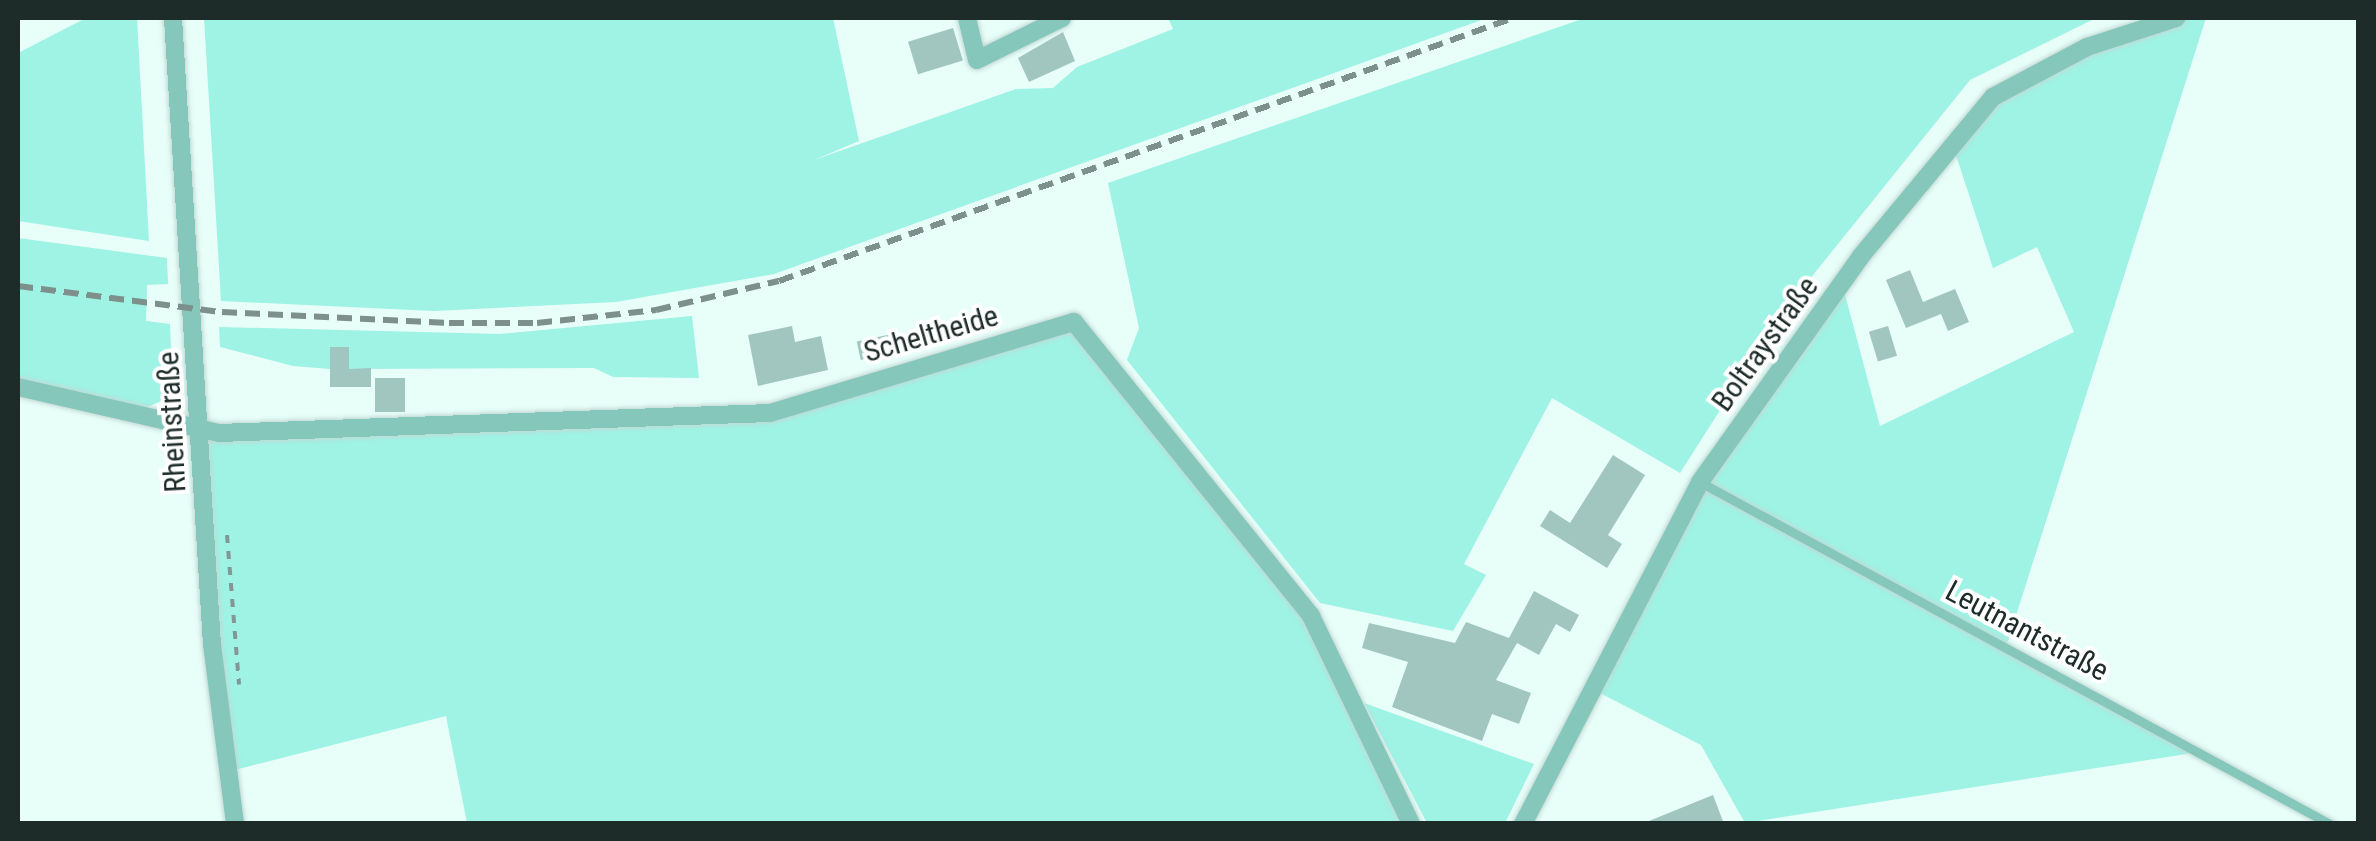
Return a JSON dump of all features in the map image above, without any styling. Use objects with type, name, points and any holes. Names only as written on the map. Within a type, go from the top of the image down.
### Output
[{"type":"street","name":"Rheinstraße","points":[[173,18],[212,644],[235,824]]},
{"type":"street","points":[[967,18],[977,60],[1062,18]]},
{"type":"street","name":"Boltraystraße","points":[[1523,824],[1700,482],[1861,256],[1993,97],[2088,48],[2176,18]]},
{"type":"street","name":"Scheltheide","points":[[199,430],[770,413],[1074,322],[1310,616],[1411,824]]},
{"type":"street","points":[[18,387],[199,430]]},
{"type":"lane","name":"Leutnantstraße","points":[[1700,482],[2330,824]]},
{"type":"green space","points":[[86,18],[137,18],[149,241],[18,221],[18,53]]},
{"type":"green space","points":[[204,18],[833,18],[859,141],[814,160],[1016,89],[1053,88],[1077,67],[1173,29],[1168,18],[1487,18],[774,274],[616,302],[434,311],[221,301]]},
{"type":"green space","points":[[1585,18],[2096,18],[1970,80],[1780,316],[1680,473],[1552,398],[1464,564],[1486,575],[1453,631],[1320,603],[1127,360],[1139,328],[1108,183]]},
{"type":"green space","points":[[2176,18],[2206,18],[2006,647],[2199,752],[1745,823],[1701,745],[1592,689],[1700,482],[1842,283],[1880,426],[2074,332],[2037,247],[1993,268],[1953,146],[1993,97]]},
{"type":"green space","points":[[18,238],[167,258],[168,284],[147,285],[146,321],[170,324],[173,396],[145,408],[18,378]]},
{"type":"green space","points":[[692,316],[699,378],[613,377],[594,368],[349,369],[348,347],[330,348],[330,369],[293,366],[220,347],[219,327],[500,334]]},
{"type":"green space","points":[[1074,322],[1311,616],[1412,823],[467,823],[446,716],[227,772],[199,430],[770,413]]},
{"type":"green space","points":[[1364,703],[1534,764],[1505,823],[1427,823]]},
{"type":"building","points":[[953,28],[963,61],[918,74],[908,42]]},
{"type":"building","points":[[1063,32],[1075,61],[1029,82],[1018,58]]},
{"type":"building","points":[[1910,270],[1923,302],[1955,289],[1969,322],[1948,331],[1941,314],[1906,328],[1886,280]]},
{"type":"building","points":[[792,326],[795,342],[821,336],[828,370],[758,386],[748,335]]},
{"type":"building","points":[[1888,326],[1897,356],[1878,361],[1869,332]]},
{"type":"building","points":[[892,334],[896,353],[861,360],[857,341]]},
{"type":"building","points":[[330,347],[349,347],[349,369],[371,368],[371,387],[330,387]]},
{"type":"building","points":[[375,378],[405,378],[405,412],[375,412]]},
{"type":"building","points":[[1613,455],[1645,475],[1608,535],[1622,544],[1607,568],[1540,526],[1550,510],[1570,523]]},
{"type":"building","points":[[1534,591],[1579,615],[1570,632],[1556,624],[1539,655],[1517,643],[1496,680],[1531,693],[1519,724],[1492,714],[1482,741],[1392,707],[1408,662],[1362,648],[1369,623],[1455,643],[1466,622],[1509,638]]},
{"type":"building","points":[[1713,795],[1724,824],[1644,823]]},
{"type":"railway","points":[[18,286],[222,312],[449,323],[537,323],[656,310],[779,281],[1513,18]]}]
